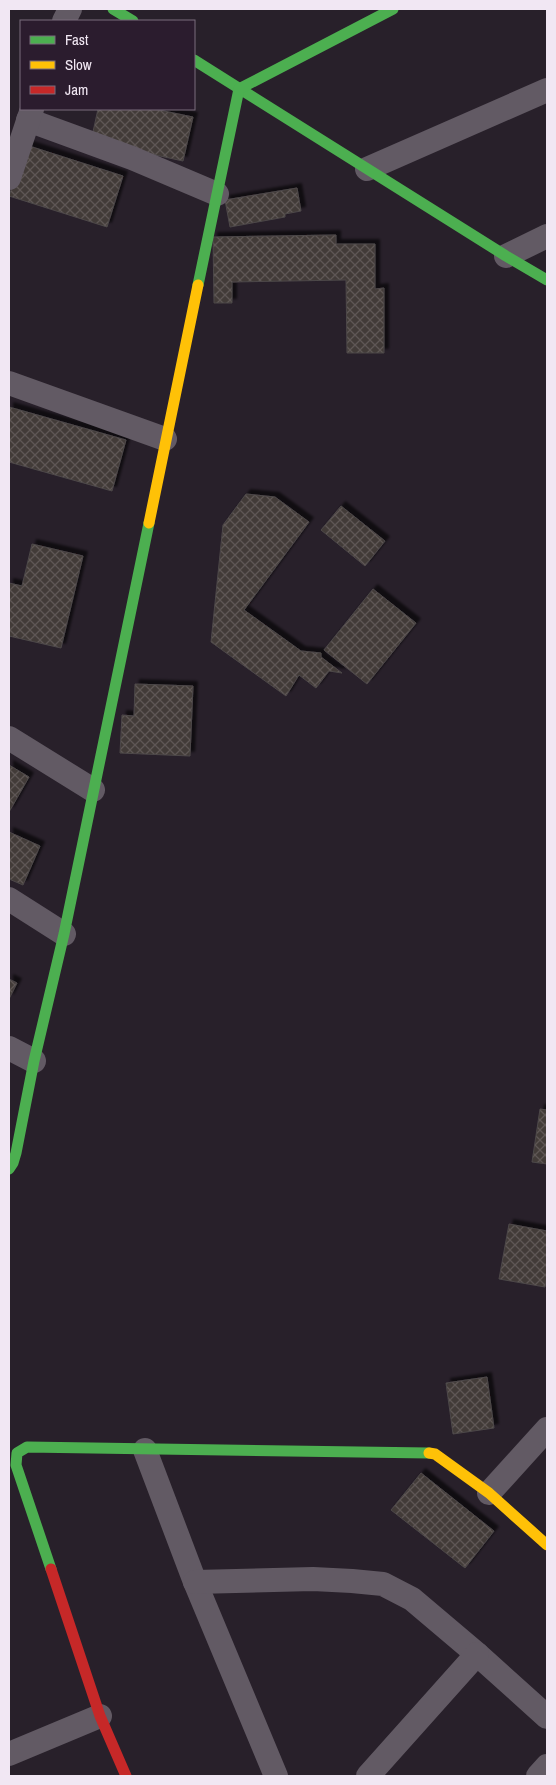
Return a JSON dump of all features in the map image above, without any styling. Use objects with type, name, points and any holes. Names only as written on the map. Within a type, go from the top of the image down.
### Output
[{"type":"street","points":[[113,9],[131,20]]},
{"type":"street","points":[[9,1169],[16,1152],[34,1061],[64,934],[239,89],[365,14],[393,9]]},
{"type":"street","points":[[195,61],[547,280]]},
{"type":"street","points":[[367,169],[547,90]]},
{"type":"street","points":[[9,178],[30,115],[217,194]]},
{"type":"street","points":[[506,256],[547,236]]},
{"type":"street","points":[[9,383],[165,439]]},
{"type":"street","points":[[9,738],[93,790]]},
{"type":"street","points":[[9,899],[64,934]]},
{"type":"street","points":[[9,1048],[34,1061]]},
{"type":"street","points":[[489,1493],[547,1429]]},
{"type":"street","points":[[126,1776],[100,1716],[16,1465],[18,1448],[416,1452],[435,1454],[489,1493],[547,1545]]},
{"type":"street","points":[[146,1450],[195,1582],[276,1776]]},
{"type":"street","points":[[195,1582],[313,1579],[383,1584],[412,1599],[547,1717]]},
{"type":"street","points":[[368,1776],[477,1654]]},
{"type":"street","points":[[9,1754],[100,1716]]},
{"type":"street","points":[[538,1776],[547,1766]]},
{"type":"building","points":[[98,110],[159,110],[193,117],[183,161],[91,141]]},
{"type":"building","points":[[26,145],[123,176],[107,227],[9,196]]},
{"type":"building","points":[[297,188],[301,211],[285,214],[285,217],[230,227],[225,200]]},
{"type":"building","points":[[336,235],[336,244],[375,244],[375,289],[384,288],[384,353],[347,353],[346,280],[232,282],[232,303],[214,303],[213,237]]},
{"type":"building","points":[[9,407],[126,440],[112,491],[9,462]]},
{"type":"building","points":[[246,494],[275,497],[309,522],[244,610],[301,651],[321,653],[321,657],[342,673],[329,671],[316,688],[299,675],[286,696],[211,642],[223,525]]},
{"type":"building","points":[[341,506],[385,541],[365,566],[321,530]]},
{"type":"building","points":[[32,544],[83,556],[61,648],[9,636],[9,583],[22,586]]},
{"type":"building","points":[[373,589],[416,623],[367,684],[324,650]]},
{"type":"building","points":[[135,684],[193,686],[190,756],[120,753],[122,715],[134,716]]},
{"type":"building","points":[[9,765],[29,777],[9,812]]},
{"type":"building","points":[[9,832],[40,846],[23,885],[9,879]]},
{"type":"building","points":[[9,979],[17,983],[9,999]]},
{"type":"building","points":[[540,1109],[547,1110],[547,1164],[532,1162]]},
{"type":"building","points":[[509,1224],[547,1231],[547,1276],[545,1287],[499,1279]]},
{"type":"building","points":[[487,1377],[494,1428],[453,1434],[446,1383]]},
{"type":"building","points":[[421,1473],[494,1531],[465,1568],[391,1510]]},
{"type":"traffic: fast","points":[[113,9],[131,20]]},
{"type":"traffic: fast","points":[[198,285],[239,89],[393,9]]},
{"type":"traffic: fast","points":[[195,61],[547,280]]},
{"type":"traffic: fast","points":[[9,1169],[16,1153],[34,1061],[64,934],[149,523]]},
{"type":"traffic: fast","points":[[51,1569],[16,1465],[17,1453],[27,1447],[429,1453]]},
{"type":"traffic: slow","points":[[149,523],[198,285]]},
{"type":"traffic: slow","points":[[429,1453],[435,1454],[489,1493],[547,1545]]},
{"type":"traffic: jam","points":[[51,1569],[100,1716],[126,1776]]}]
